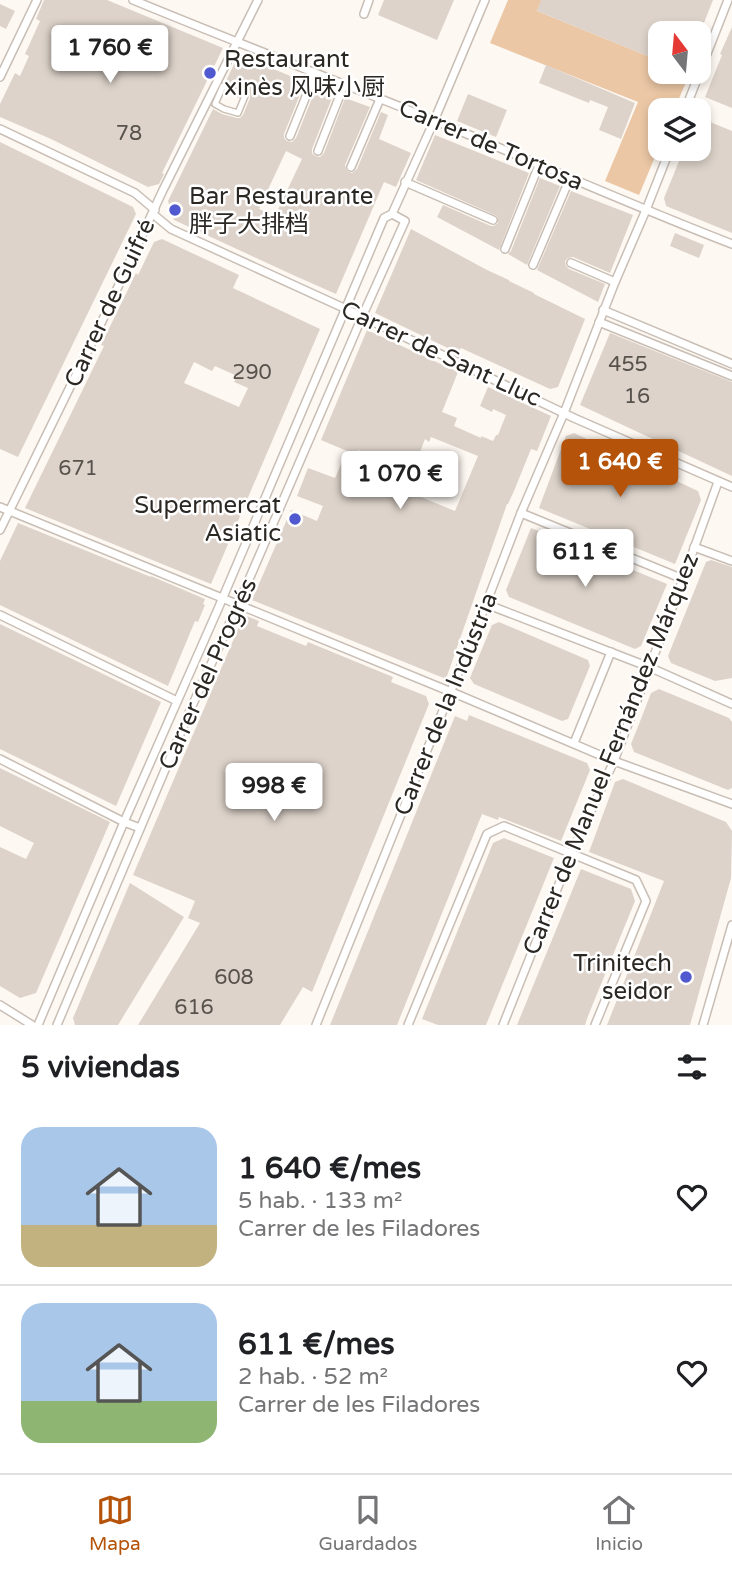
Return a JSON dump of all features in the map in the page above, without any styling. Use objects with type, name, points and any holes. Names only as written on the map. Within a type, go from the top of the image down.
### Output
[{"type":"street","points":[[0,77],[37,0]]},
{"type":"street","name":"Carrer de Tortosa","points":[[133,0],[732,244]]},
{"type":"street","name":"Carrer de Guifré","points":[[0,530],[258,0]]},
{"type":"street","points":[[364,14],[369,0]]},
{"type":"street","name":"Carrer del Progrés","points":[[37,1025],[384,218],[392,214],[485,0]]},
{"type":"street","points":[[690,98],[728,0]]},
{"type":"street","points":[[290,136],[316,74]]},
{"type":"street","points":[[318,150],[344,85]]},
{"type":"street","points":[[223,86],[245,96],[238,113],[215,104],[223,86]]},
{"type":"street","points":[[351,167],[380,99]]},
{"type":"street","name":"Carrer de Sant Lluc","points":[[0,129],[135,193],[171,229],[564,413],[732,487]]},
{"type":"street","name":"Carrer de la Indústria","points":[[316,1025],[665,161]]},
{"type":"street","points":[[505,249],[539,165]]},
{"type":"street","points":[[533,265],[570,178]]},
{"type":"street","points":[[405,182],[493,220]]},
{"type":"street","name":"Carrer del Progrés","points":[[57,1025],[192,706],[405,221],[392,214]]},
{"type":"street","points":[[571,263],[615,282]]},
{"type":"street","points":[[603,310],[732,364]]},
{"type":"street","points":[[599,322],[732,376]]},
{"type":"street","name":"Carrer de Manuel Fernández Márquez","points":[[503,1025],[571,854],[614,761],[718,482]]},
{"type":"street","points":[[0,508],[614,761],[732,804]]},
{"type":"street","points":[[521,513],[683,579]]},
{"type":"street","points":[[694,547],[732,561]]},
{"type":"street","points":[[486,604],[649,667],[732,704]]},
{"type":"street","points":[[0,615],[177,701]]},
{"type":"street","name":"Carrer de Manuel Fernández Márquez","points":[[573,743],[611,652]]},
{"type":"street","points":[[0,759],[140,828]]},
{"type":"street","points":[[411,1024],[487,834],[504,826],[636,880],[646,901],[595,1025]]},
{"type":"street","points":[[703,1025],[732,925]]},
{"type":"street","points":[[0,1005],[32,1025]]},
{"type":"shaded area","points":[[508,0],[542,0],[537,11],[648,56],[648,84],[685,84],[679,98],[648,98],[648,161],[653,161],[639,195],[605,181],[638,102],[490,43]]},
{"type":"building","points":[[44,0],[107,0],[223,48],[159,184],[148,187],[0,117],[0,104],[15,73],[20,76],[29,56],[25,54],[40,21],[36,19]]},
{"type":"building","points":[[384,0],[454,0],[437,40],[378,15]]},
{"type":"building","points":[[541,0],[713,0],[705,21],[648,21],[648,56],[537,11]]},
{"type":"building","points":[[0,4],[15,11],[6,29],[0,26]]},
{"type":"building","points":[[732,27],[732,108],[705,97],[722,55],[720,54]]},
{"type":"building","points":[[242,56],[305,82],[284,134],[287,141],[292,142],[296,138],[317,86],[334,93],[312,149],[315,156],[320,157],[324,153],[345,98],[370,107],[345,165],[347,171],[352,173],[357,169],[381,112],[388,115],[379,139],[411,153],[396,187],[384,182],[336,294],[174,220],[168,201],[213,109],[240,118],[250,98],[250,93],[226,81],[237,58]],"holes":[[[286,151],[302,159],[275,216],[259,209]]]},
{"type":"building","points":[[546,65],[635,103],[621,139],[599,130],[608,107],[590,100],[589,103],[539,83]]},
{"type":"building","points":[[468,94],[507,110],[496,137],[457,121]]},
{"type":"building","points":[[711,122],[732,131],[732,233],[666,206],[664,198],[679,161],[711,161]]},
{"type":"building","points":[[435,135],[529,173],[499,250],[437,217],[443,205],[491,226],[498,223],[497,216],[416,180]]},
{"type":"building","points":[[0,142],[133,207],[136,214],[18,457],[0,449]]},
{"type":"building","points":[[540,178],[560,186],[527,265],[508,254]]},
{"type":"building","points":[[571,191],[633,215],[610,273],[573,257],[565,261],[569,269],[605,284],[598,302],[537,270]]},
{"type":"building","points":[[411,229],[585,319],[558,387],[550,389],[461,348],[458,353],[375,313]]},
{"type":"building","points":[[675,233],[704,245],[699,258],[670,246]]},
{"type":"building","points":[[162,239],[239,275],[233,288],[320,329],[211,584],[25,508],[104,346],[101,345],[154,242]],"holes":[[[194,362],[212,371],[215,366],[237,376],[234,382],[248,388],[239,407],[184,383]]]},
{"type":"building","points":[[367,330],[458,372],[442,412],[457,418],[454,426],[493,441],[506,415],[480,406],[488,387],[551,416],[537,451],[531,449],[507,504],[446,679],[252,600],[291,510],[317,521],[323,506],[297,496],[308,468],[335,478],[347,451],[321,440]],"holes":[[[431,437],[478,456],[455,511],[350,468],[358,450],[412,473],[425,439],[429,442]]]},
{"type":"building","points":[[610,333],[732,382],[732,476],[580,405]]},
{"type":"building","points":[[574,433],[698,491],[701,500],[675,564],[539,508],[566,436]]},
{"type":"building","points":[[18,523],[205,599],[198,622],[195,621],[168,686],[0,605],[0,561]]},
{"type":"building","points":[[531,528],[667,584],[641,646],[635,649],[509,597],[506,590]]},
{"type":"building","points":[[711,560],[732,567],[732,678],[715,681],[671,663],[668,656],[706,562]]},
{"type":"building","points":[[244,615],[259,621],[257,626],[306,646],[308,642],[393,677],[391,682],[426,696],[429,704],[312,992],[303,987],[280,1025],[138,1025],[200,923],[188,918],[195,901],[133,875]]},
{"type":"building","points":[[499,622],[588,660],[590,666],[568,719],[562,721],[474,684],[470,678],[474,668],[492,625]]},
{"type":"building","points":[[0,624],[161,702],[116,806],[0,749]]},
{"type":"building","points":[[659,689],[729,718],[732,722],[732,788],[728,790],[634,752],[631,744],[651,693]]},
{"type":"building","points":[[469,715],[587,763],[590,770],[561,841],[499,817],[498,820],[482,814],[397,1025],[330,1025],[455,716],[467,721]]},
{"type":"building","points":[[0,768],[110,822],[36,993],[20,998],[0,986],[0,847],[26,859],[34,843],[0,826]]},
{"type":"building","points":[[623,779],[726,822],[732,831],[731,878],[690,1025],[607,1025],[664,881],[589,852],[615,782]]},
{"type":"building","points":[[504,838],[554,858],[486,1025],[438,1025],[422,1019],[493,843]]},
{"type":"building","points":[[581,869],[631,889],[635,901],[585,1025],[517,1025]]},
{"type":"building","points":[[130,883],[184,917],[118,1025],[75,1025],[73,1018]]},
{"type":"place","name":"Restaurant xinès 风味小厨","points":[[210,73]]},
{"type":"place","name":"Bar Restaurante 胖子大排档","points":[[175,210]]},
{"type":"place","name":"Supermercat Asiatic","points":[[295,519]]},
{"type":"place","name":"Trinitech seidor","points":[[686,977]]}]
